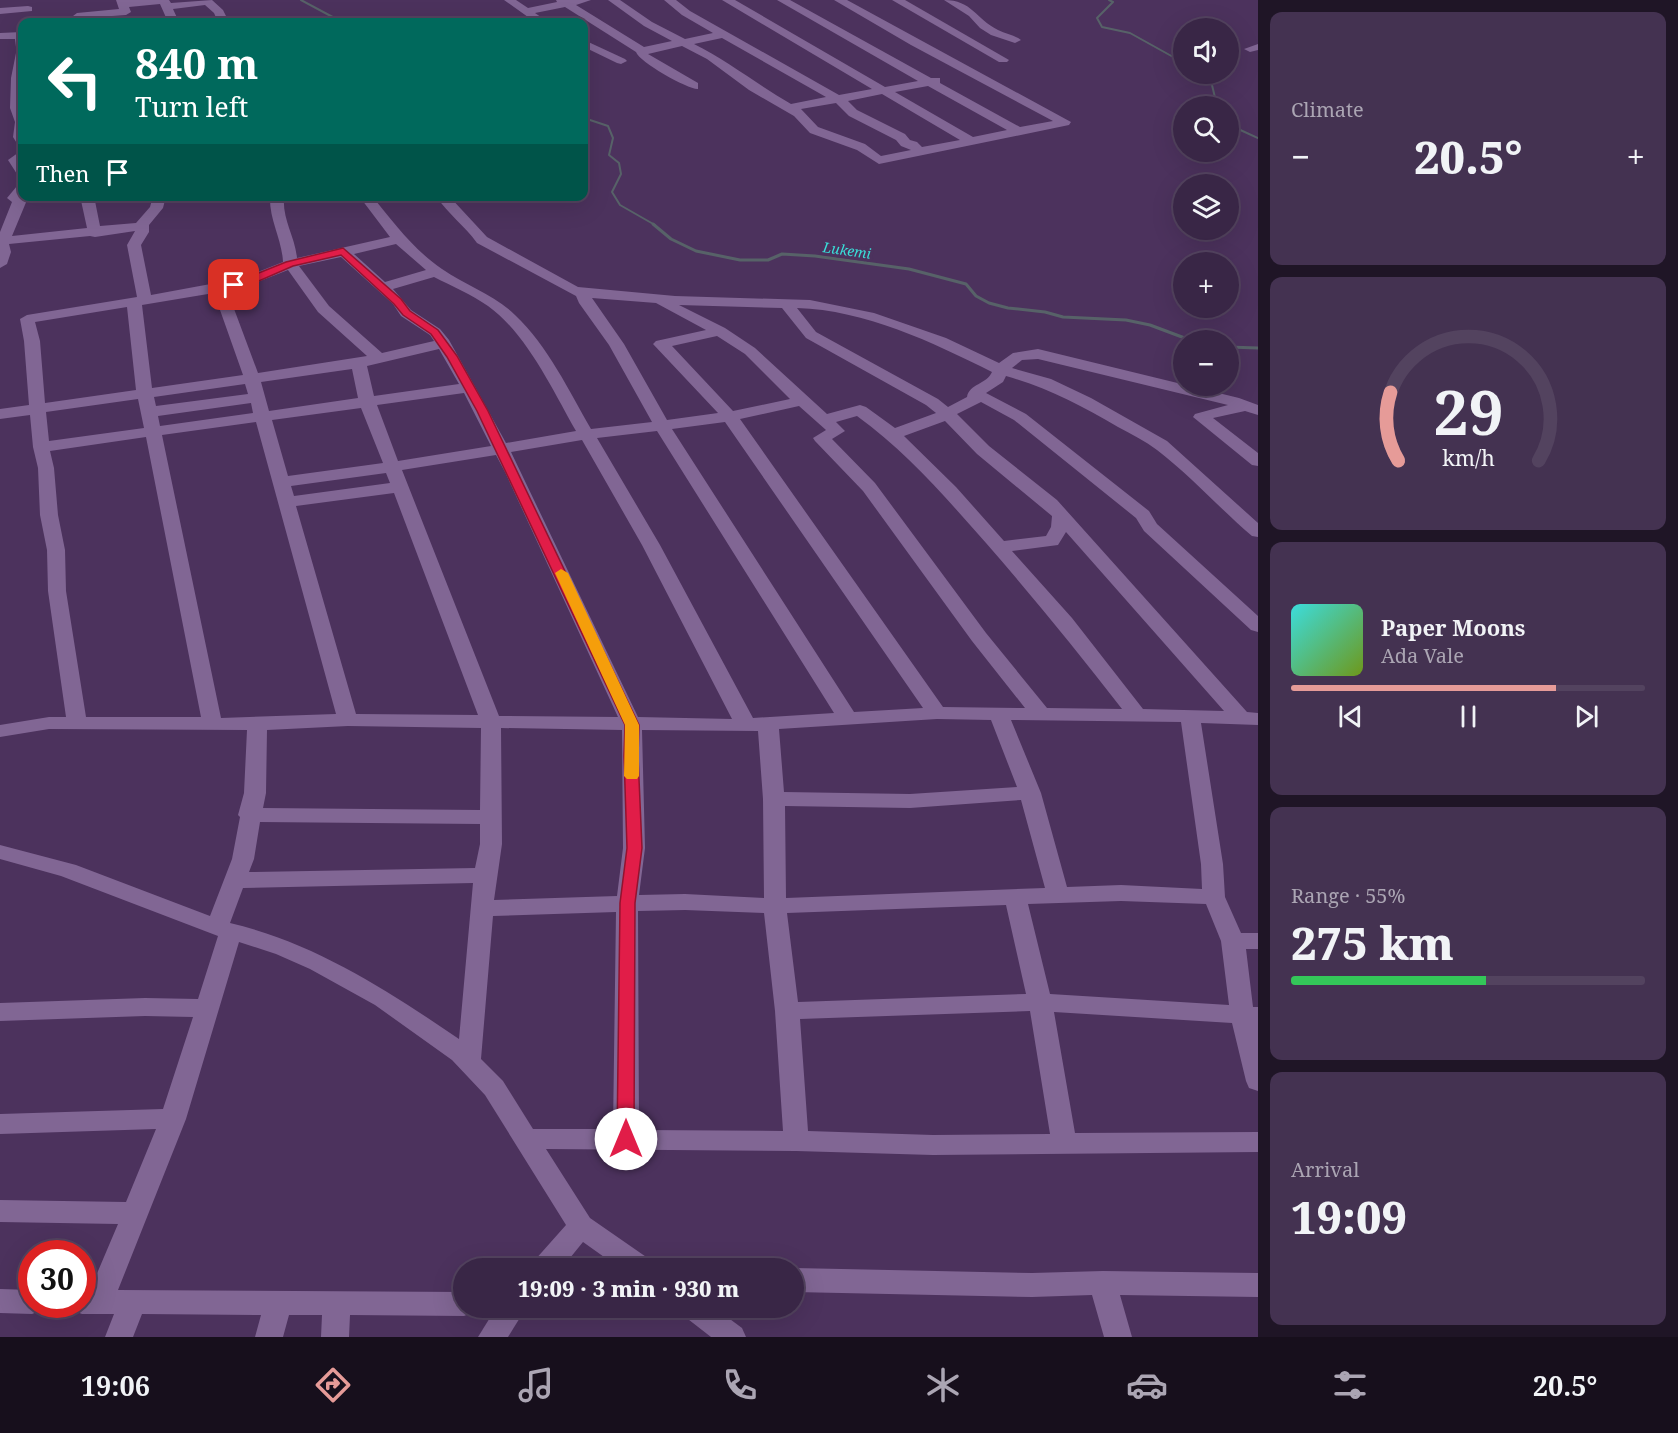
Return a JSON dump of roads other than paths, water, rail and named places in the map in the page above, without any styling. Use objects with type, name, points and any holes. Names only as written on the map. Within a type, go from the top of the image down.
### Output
[{"type":"street","points":[[78,18],[89,8],[121,10],[164,0],[171,18]]},
{"type":"street","points":[[509,0],[536,18]]},
{"type":"street","points":[[526,11],[564,2],[586,0]]},
{"type":"street","points":[[613,0],[648,24],[711,57],[806,119],[814,130],[861,147],[879,160],[969,140],[1065,123],[974,73],[959,68],[839,0]]},
{"type":"street","points":[[669,0],[847,105],[853,112],[901,137],[905,143],[913,145],[920,152]]},
{"type":"street","points":[[727,0],[969,140]]},
{"type":"street","points":[[782,0],[1019,132]]},
{"type":"street","points":[[897,0],[1003,60],[959,68]]},
{"type":"street","points":[[949,0],[973,14],[984,26],[995,33],[1016,40],[976,44]]},
{"type":"street","points":[[166,7],[207,1],[219,12],[221,18]]},
{"type":"street","points":[[564,2],[642,51],[642,55],[648,60],[676,73],[694,86]]},
{"type":"street","points":[[0,11],[30,5]]},
{"type":"street","points":[[780,30],[825,24]]},
{"type":"street","points":[[0,27],[18,26]]},
{"type":"street","points":[[642,51],[724,34]]},
{"type":"street","points":[[0,36],[18,35]]},
{"type":"street","points":[[0,43],[18,52]]},
{"type":"street","points":[[588,45],[621,61]]},
{"type":"street","points":[[788,108],[974,73]]},
{"type":"street","points":[[0,79],[18,78],[12,116],[18,121]]},
{"type":"street","points":[[0,98],[16,97]]},
{"type":"street","points":[[0,161],[18,164]]},
{"type":"street","points":[[1,241],[10,231],[14,211],[19,201]]},
{"type":"street","points":[[88,201],[95,233]]},
{"type":"street","points":[[158,201],[156,208],[148,215],[134,245],[141,269],[139,301],[142,378],[212,723]]},
{"type":"street","points":[[277,201],[276,211],[289,246],[290,264],[310,288],[323,309],[378,358]]},
{"type":"street","points":[[369,201],[399,239],[436,272],[493,303],[512,320],[544,362],[694,624],[757,724],[774,799],[775,906],[787,1011],[796,1141]]},
{"type":"street","points":[[446,201],[482,240],[536,271],[582,293],[810,304],[887,321],[942,341],[1000,370],[1045,382],[1084,401],[1161,445],[1258,532]]},
{"type":"street","points":[[1,241],[95,233],[142,226]]},
{"type":"street","points":[[77,723],[57,591],[56,550],[46,468],[41,447],[32,341],[27,319],[219,288],[248,281],[290,264],[399,239]]},
{"type":"street","points":[[0,264],[4,252],[1,241]]},
{"type":"street","points":[[343,251],[383,287],[406,313],[424,323],[444,343],[483,411],[632,725],[634,848],[627,903],[626,1139]]},
{"type":"street","points":[[383,287],[436,272]]},
{"type":"street","points":[[219,288],[252,379],[261,416],[283,482],[348,720]]},
{"type":"street","points":[[582,293],[592,313],[606,328],[619,348],[636,384],[734,543],[848,719]]},
{"type":"street","points":[[656,298],[720,331],[750,351],[837,431],[821,438],[869,487],[979,637],[1041,714]]},
{"type":"street","points":[[785,302],[811,335],[898,382],[946,413],[983,450],[1051,504],[1250,719]]},
{"type":"street","points":[[720,331],[661,344],[682,363],[730,417],[937,713]]},
{"type":"street","points":[[148,403],[252,379],[359,363],[444,343]]},
{"type":"street","points":[[975,393],[997,379],[1000,370],[1018,356],[1038,354],[1256,404]]},
{"type":"street","points":[[359,363],[367,400],[491,722],[491,844],[485,874],[469,1061]]},
{"type":"street","points":[[41,447],[367,400],[468,388]]},
{"type":"street","points":[[893,434],[930,422],[975,399],[975,393]]},
{"type":"street","points":[[975,393],[1020,417],[1143,515],[1150,526],[1258,626]]},
{"type":"street","points":[[0,414],[37,408],[256,398]]},
{"type":"street","points":[[283,482],[587,435],[730,417],[801,400]]},
{"type":"street","points":[[1256,404],[1218,411],[1202,417],[1258,462]]},
{"type":"street","points":[[824,420],[860,410],[893,434],[1000,547],[1065,622],[1137,715]]},
{"type":"street","points":[[288,502],[401,487]]},
{"type":"street","points":[[1000,547],[1052,541],[1060,527],[1061,516]]},
{"type":"street","points":[[0,731],[49,723],[257,724],[348,720],[632,725],[757,724],[937,713],[1190,716],[1250,719]]},
{"type":"street","points":[[999,715],[1030,793],[1058,896]]},
{"type":"street","points":[[1190,716],[1212,864],[1214,897],[1233,941],[1250,1016],[1258,1081]]},
{"type":"street","points":[[96,1293],[134,1213],[173,1119],[206,1008],[243,859],[249,815],[255,793],[257,724]]},
{"type":"street","points":[[774,799],[910,801],[1030,793]]},
{"type":"street","points":[[249,815],[492,817]]},
{"type":"street","points":[[0,852],[68,870],[224,929],[284,948],[318,963],[383,999],[450,1044],[469,1061],[494,1088],[580,1226],[626,1258]]},
{"type":"street","points":[[236,880],[485,874]]},
{"type":"street","points":[[483,908],[685,902],[775,906],[1121,893],[1214,897]]},
{"type":"street","points":[[1015,897],[1040,1002],[1064,1142]]},
{"type":"street","points":[[1233,941],[1258,941]]},
{"type":"street","points":[[787,1011],[997,1006],[1040,1002],[1250,1016]]},
{"type":"street","points":[[0,1012],[145,1007],[206,1008]]},
{"type":"street","points":[[0,1124],[173,1119]]},
{"type":"street","points":[[526,1140],[796,1141],[933,1145],[1258,1142]]},
{"type":"street","points":[[0,1211],[134,1213]]},
{"type":"street","points":[[553,1258],[580,1226]]},
{"type":"street","points":[[804,1280],[1032,1285],[1103,1283],[1258,1285]]},
{"type":"street","points":[[1103,1283],[1118,1337]]},
{"type":"street","points":[[0,1301],[18,1302]]},
{"type":"street","points":[[269,1337],[278,1302]]},
{"type":"street","points":[[335,1337],[336,1302]]},
{"type":"street","points":[[96,1303],[453,1304]]},
{"type":"street","points":[[119,1337],[132,1303]]},
{"type":"street","points":[[492,1337],[505,1318]]},
{"type":"street","points":[[705,1318],[723,1334]]},
{"type":"waterway","name":"Lukemi","points":[[301,0],[335,18]]},
{"type":"waterway","points":[[1109,0],[1113,2],[1097,18],[1102,27],[1130,33],[1173,57]]},
{"type":"waterway","points":[[1211,84],[1215,96]]},
{"type":"waterway","name":"Lukemi","points":[[588,119],[608,126],[613,138],[609,155],[619,163],[621,174],[612,192],[620,205],[655,225]]},
{"type":"waterway","points":[[1239,129],[1258,138]]},
{"type":"waterway","name":"Lukemi","points":[[653,224],[671,239],[696,251],[740,260],[768,260],[782,254],[815,256],[909,269],[966,284],[976,296],[989,303],[1008,308],[1045,312],[1063,317],[1126,320],[1150,325],[1173,334]]},
{"type":"waterway","name":"Lukemi","points":[[1239,347],[1258,348]]}]
